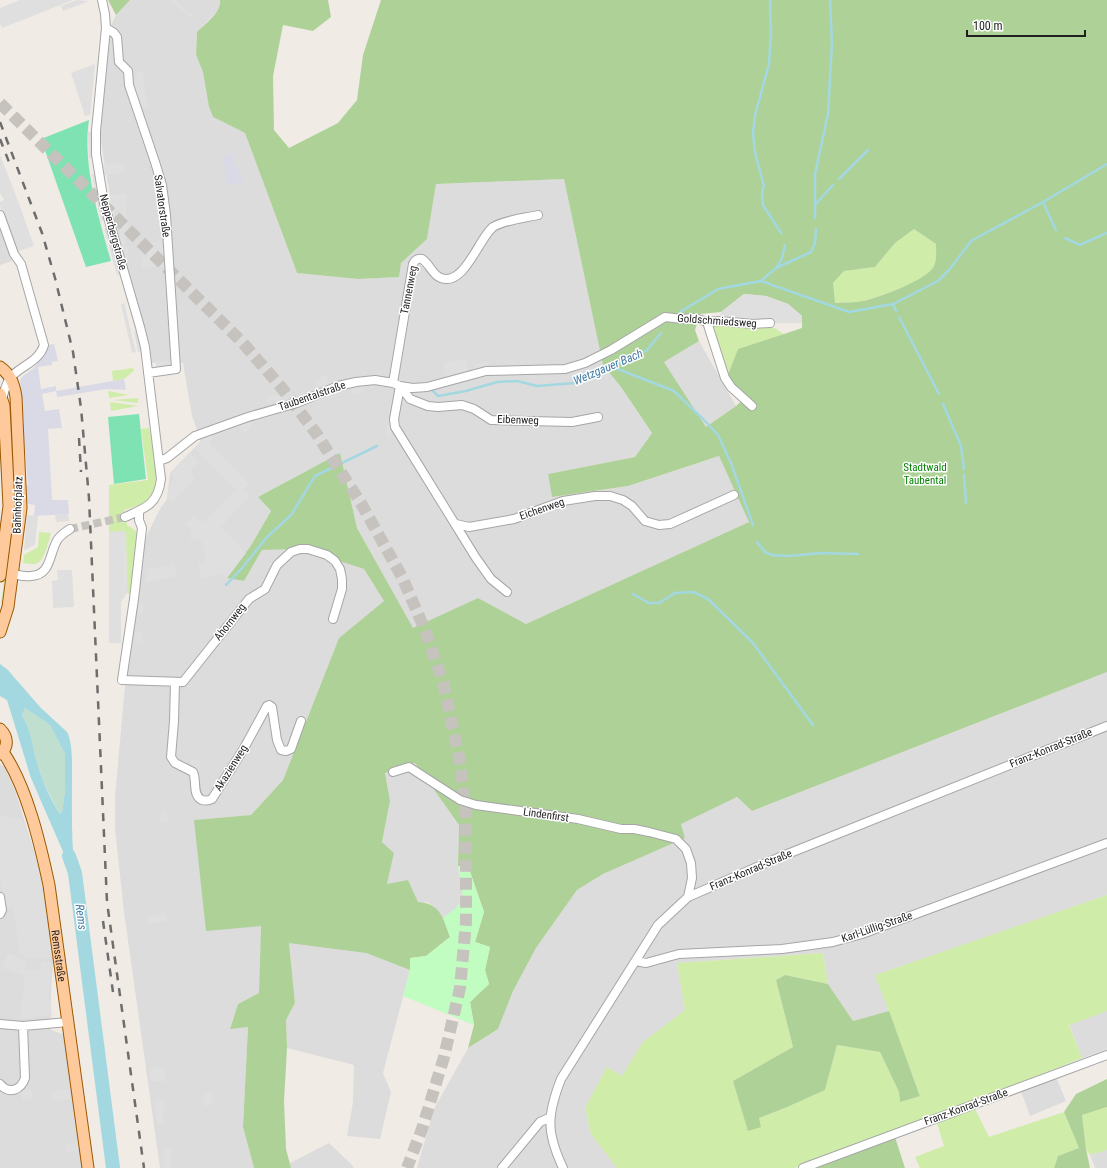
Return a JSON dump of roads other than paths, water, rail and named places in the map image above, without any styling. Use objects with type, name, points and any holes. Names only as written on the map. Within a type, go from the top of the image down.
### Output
[{"type":"main road","points":[[0,367],[11,378]]},
{"type":"main road","name":"Bahnhofplatz","points":[[0,632],[6,615],[19,524],[21,495],[16,396],[11,378]]},
{"type":"main road","name":"Bahnhofplatz","points":[[0,576],[9,501],[4,406],[1,396]]},
{"type":"main road","points":[[0,729],[6,737],[6,747],[2,753]]},
{"type":"main road","name":"Remsstraße","points":[[2,753],[11,763],[17,775],[42,855],[49,885],[88,1168]]},
{"type":"street","name":"Nepperbergstraße","points":[[102,0],[106,28],[96,131],[96,154],[104,203],[140,327],[148,373],[159,461]]},
{"type":"street","name":"Salvatorstraße","points":[[106,28],[114,33],[116,37],[119,62],[128,71],[129,85],[162,185],[166,215],[176,369],[148,373]]},
{"type":"street","name":"Tannenweg","points":[[396,384],[414,261],[417,259],[422,259],[436,275],[443,279],[449,279],[465,269],[486,234],[494,227],[501,223],[538,215]]},
{"type":"street","points":[[0,216],[14,254],[21,264],[44,346],[37,357],[11,378]]},
{"type":"street","name":"Taubentalstraße","points":[[159,461],[166,458],[195,436],[248,417],[297,403],[338,386],[375,380],[413,388],[427,387],[486,372],[557,370],[570,368],[585,363],[611,350],[665,317]]},
{"type":"street","name":"Goldschmiedsweg","points":[[665,317],[696,318],[707,322],[719,321],[753,324],[770,323]]},
{"type":"street","points":[[707,322],[725,378],[731,387],[752,406]]},
{"type":"street","name":"Bahnhofplatz","points":[[1,396],[11,378]]},
{"type":"street","name":"Eibenweg","points":[[396,384],[410,399],[428,406],[438,407],[462,405],[474,409],[492,420],[572,422],[598,417]]},
{"type":"street","points":[[396,384],[394,420],[396,427],[476,558],[491,580],[507,592]]},
{"type":"street","points":[[125,517],[139,511],[153,502],[160,492],[162,479],[159,461]]},
{"type":"street","name":"Eichenweg","points":[[456,524],[469,527],[514,519],[563,501],[595,496],[610,496],[623,500],[632,506],[645,520],[659,525],[670,524],[734,495]]},
{"type":"street","points":[[139,511],[139,520],[142,528],[134,599],[122,680],[175,682]]},
{"type":"street","points":[[12,574],[30,576],[38,575],[45,570],[57,540],[63,533],[70,529]]},
{"type":"street","name":"Ahornweg","points":[[175,682],[183,682],[249,599],[265,589],[278,565],[291,552],[300,549],[308,549],[327,555],[335,561],[340,570],[342,589],[333,620]]},
{"type":"street","name":"Akazienweg","points":[[175,682],[171,757],[175,763],[193,772],[196,795],[200,800],[206,801],[212,799],[243,750],[267,706],[269,705],[272,707],[277,740],[282,750],[291,750],[301,721]]},
{"type":"street","name":"Franz-Konrad-Straße","points":[[563,1168],[551,1138],[549,1118],[553,1099],[561,1079],[658,925],[688,897],[780,857],[1107,726]]},
{"type":"street","name":"Lindenfirst","points":[[393,772],[409,767],[460,800],[476,805],[578,819],[621,829],[634,829],[649,832],[676,839],[686,849],[691,862],[692,878],[688,897]]},
{"type":"street","name":"Karl-Lüllig-Straße","points":[[636,961],[646,963],[679,954],[782,949],[833,942],[862,934],[1107,843]]},
{"type":"street","points":[[0,897],[2,910],[0,914]]},
{"type":"street","points":[[0,1024],[23,1026],[68,1022]]},
{"type":"street","points":[[0,1084],[10,1090],[17,1090],[23,1085],[25,1078],[23,1026]]},
{"type":"street","name":"Franz-Konrad-Straße","points":[[803,1168],[1107,1055]]},
{"type":"street","points":[[502,1168],[540,1122],[549,1118]]},
{"type":"water","name":"Rems","points":[[0,664],[7,669],[40,707],[67,732],[72,754],[72,837],[75,873],[65,856],[31,778],[7,700],[0,696]],"holes":[[[25,708],[50,725],[65,754],[65,791],[62,812],[60,814],[48,792],[39,769],[26,722],[22,715]]]},
{"type":"waterway","points":[[770,0],[771,33],[769,64],[755,115],[753,133],[755,153],[764,186],[762,193],[763,205],[781,233]]},
{"type":"waterway","points":[[815,218],[815,174],[828,114],[832,42],[830,0]]},
{"type":"waterway","points":[[839,179],[868,150]]},
{"type":"waterway","points":[[680,312],[718,289],[761,281],[849,312],[893,304],[938,281],[949,270],[971,241],[1043,202],[1107,164]]},
{"type":"waterway","points":[[815,205],[833,185]]},
{"type":"waterway","points":[[1043,202],[1056,230]]},
{"type":"waterway","points":[[761,281],[776,268],[811,252],[815,243],[816,229]]},
{"type":"waterway","points":[[1065,238],[1080,245],[1107,233]]},
{"type":"waterway","points":[[777,267],[782,258],[785,245]]},
{"type":"waterway","points":[[893,304],[896,311]]},
{"type":"waterway","points":[[899,317],[939,394]]},
{"type":"waterway","name":"Wetzgauer Bach","points":[[432,390],[438,396],[466,391],[497,382],[517,381],[537,386],[575,383],[609,366],[623,363],[646,351],[661,333]]},
{"type":"waterway","points":[[610,366],[674,391],[718,435],[731,463],[753,525]]},
{"type":"waterway","points":[[943,404],[961,446],[964,469]]},
{"type":"waterway","points":[[226,585],[243,567],[266,538],[291,515],[315,476],[377,446]]},
{"type":"waterway","points":[[964,475],[966,503]]},
{"type":"waterway","points":[[757,542],[765,552],[772,555],[789,556],[821,553],[858,554]]},
{"type":"waterway","points":[[633,594],[649,603],[659,603],[675,593],[693,592],[708,599],[753,643],[813,725]]},
{"type":"waterway","name":"Rems","points":[[69,856],[75,873],[113,1168]]},
{"type":"tunnel","points":[[0,103],[242,342],[281,387],[316,433],[362,505],[402,577],[425,630],[443,682],[459,757],[466,812],[466,922],[460,988],[444,1057],[422,1129],[407,1168]]},
{"type":"tunnel","points":[[70,529],[125,517]]},
{"type":"railway","points":[[0,122],[42,233],[55,278],[73,352],[81,408],[89,498],[107,902],[144,1168]]},
{"type":"railway","points":[[0,139],[9,162]]},
{"type":"railway","points":[[79,438],[81,472]]},
{"type":"railway","points":[[103,921],[113,992]]},
{"type":"park label","name":"Stadtwald Taubental","points":[[925,473]]}]
